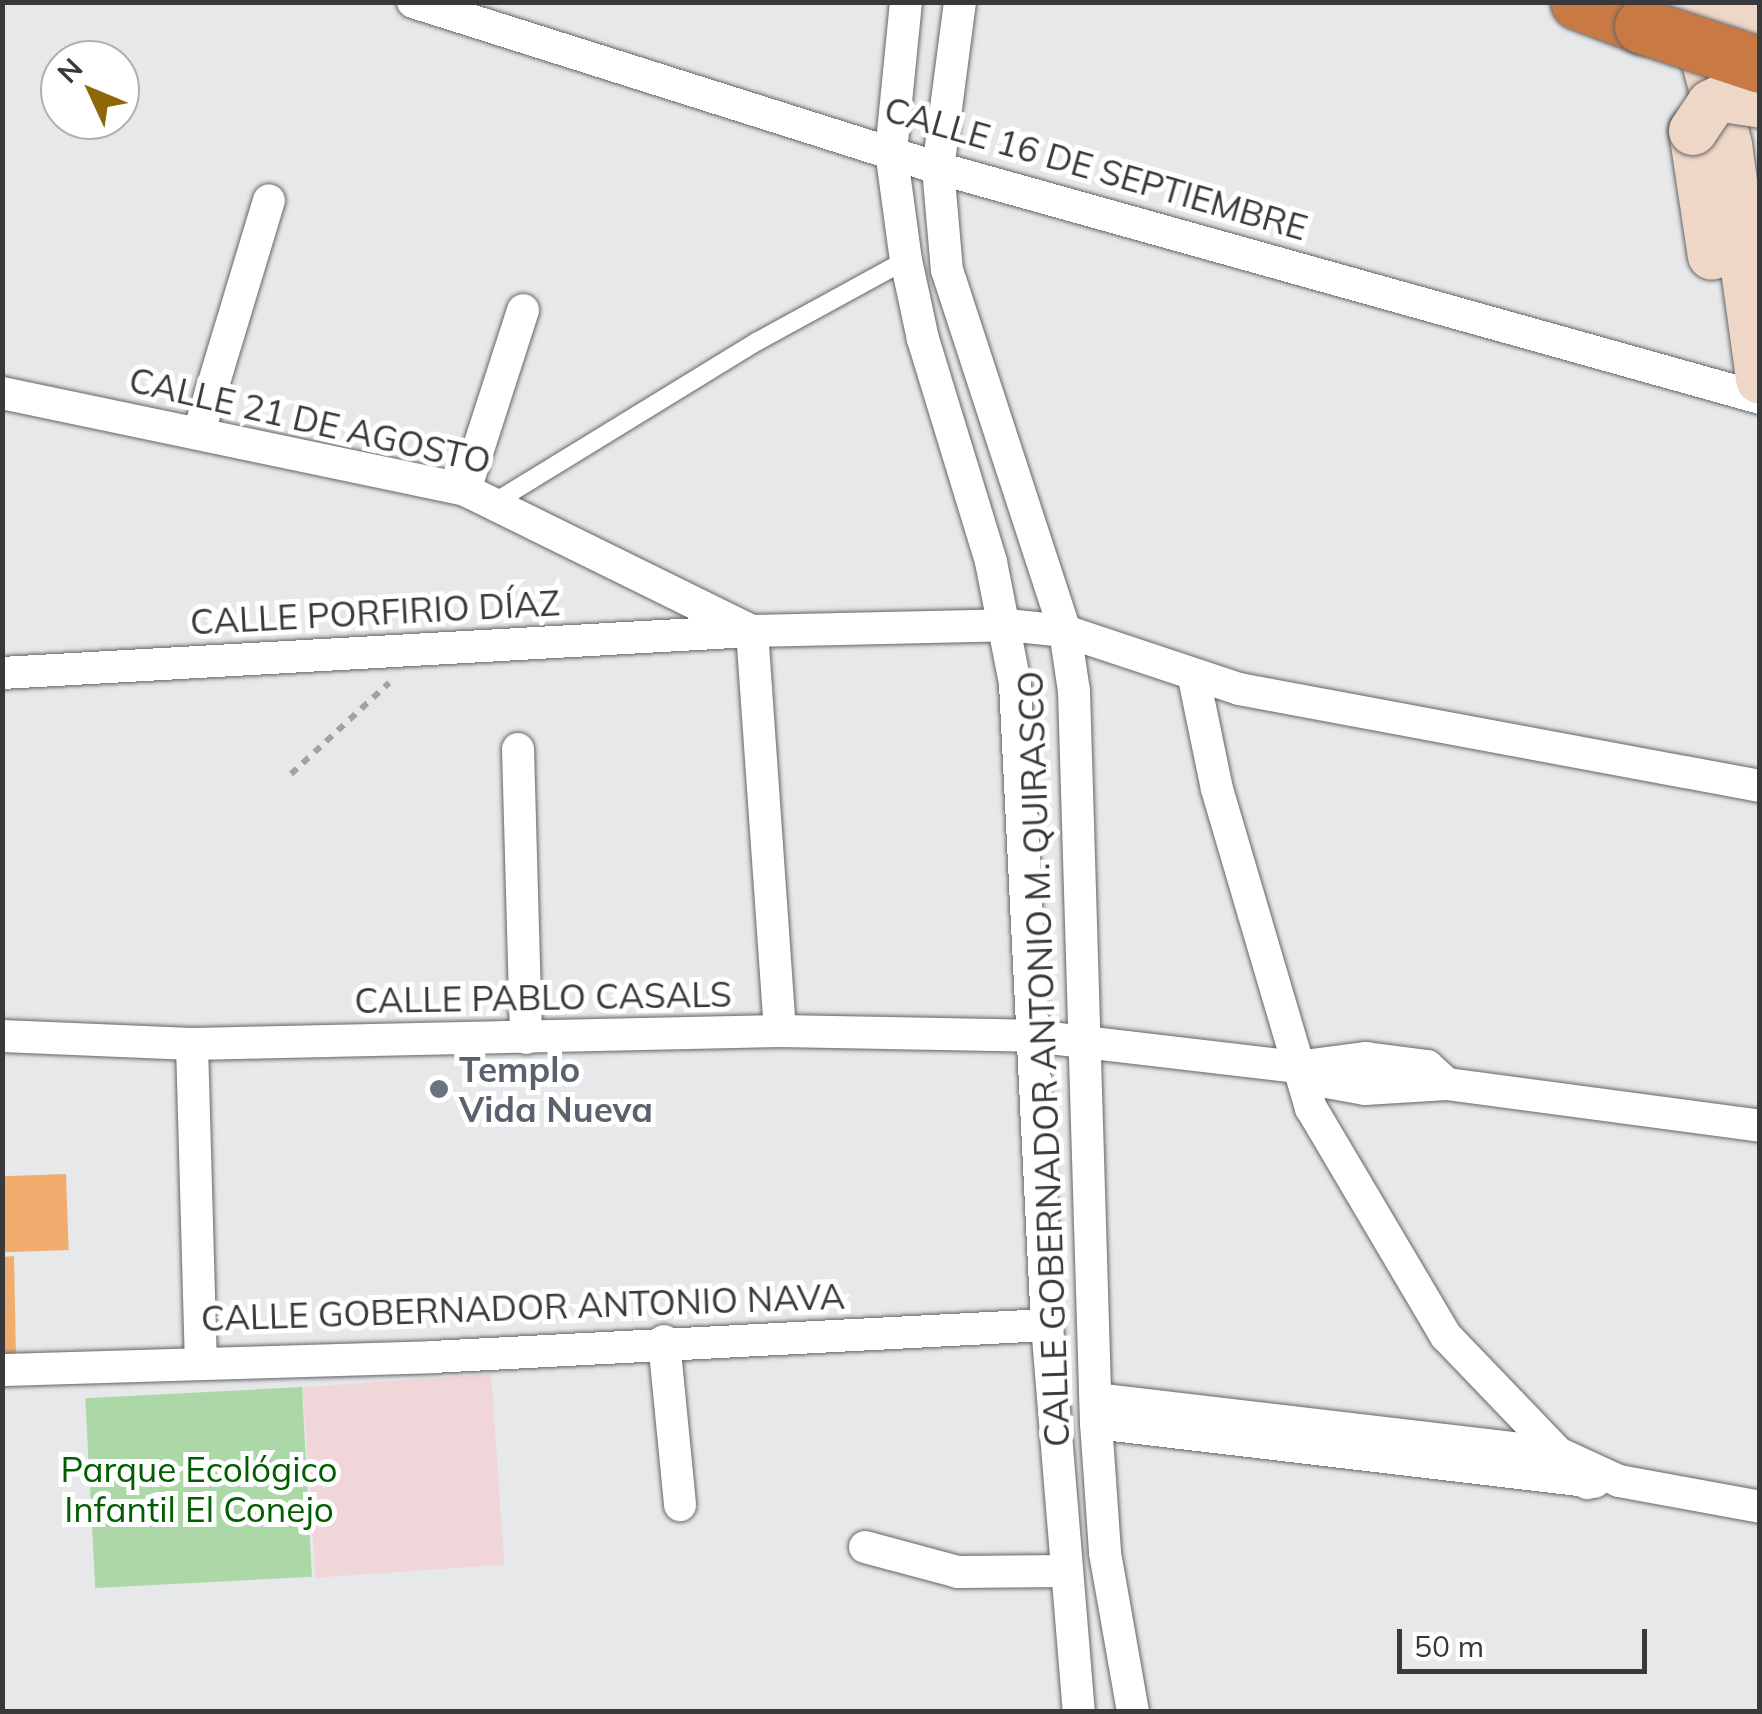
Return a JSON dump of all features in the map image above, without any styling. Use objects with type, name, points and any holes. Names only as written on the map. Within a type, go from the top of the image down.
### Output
[{"type":"highway","points":[[1578,2],[1760,66]]},
{"type":"main road","points":[[1690,2],[1728,146],[1760,380]]},
{"type":"main road","points":[[1735,2],[1760,101],[1724,98],[1711,104],[1693,131],[1720,302],[1760,395]]},
{"type":"street","name":"CALLE 16 DE SEPTIEMBRE","points":[[413,2],[938,168],[1760,395]]},
{"type":"street","name":"CALLE GOBERNADOR ANTONIO M. QUIRASCO","points":[[906,2],[892,151],[906,260],[1007,625],[1047,1325],[1079,1712]]},
{"type":"street","name":"CALLE GOBERNADOR ANTONIO M. QUIRASCO","points":[[960,2],[938,168],[947,270],[1065,631],[1074,692],[1096,1410],[1105,1552],[1132,1712]]},
{"type":"street","points":[[199,432],[270,200]]},
{"type":"street","points":[[480,496],[523,310]]},
{"type":"street","name":"CALLE 21 DE AGOSTO","points":[[2,394],[199,432],[480,496],[752,631]]},
{"type":"street","name":"CALLE PORFIRIO DÍAZ","points":[[2,672],[752,631],[1007,625],[1065,631],[1194,678],[1760,786]]},
{"type":"street","points":[[752,631],[780,1032]]},
{"type":"street","points":[[1194,678],[1217,789],[1296,1067],[1312,1108],[1446,1336],[1558,1453],[1603,1482]]},
{"type":"street","points":[[518,749],[526,1038]]},
{"type":"street","name":"CALLE PABLO CASALS","points":[[2,1036],[192,1044],[780,1032],[1033,1036],[1296,1067],[1320,1081],[1365,1089],[1447,1084],[1760,1126]]},
{"type":"street","points":[[192,1044],[201,1360]]},
{"type":"street","name":"CALLE GOBERNADOR ANTONIO NAVA","points":[[2,1370],[201,1360],[432,1357],[1047,1325]]},
{"type":"street","points":[[664,1342],[680,1505]]},
{"type":"street","points":[[1096,1410],[1558,1453]]},
{"type":"street","points":[[1096,1410],[1760,1507]]},
{"type":"street","points":[[866,1546],[958,1572],[1065,1570]]},
{"type":"lane","points":[[480,496],[906,260]]},
{"type":"path","points":[[290,774],[425,649]]},
{"type":"shaded area","points":[[491,1374],[504,1565],[316,1578],[302,1387]]},
{"type":"green space","name":"Parque Ecológico Infantil El Conejo","points":[[302,1387],[312,1577],[95,1588],[85,1398]]},
{"type":"building","points":[[66,1174],[69,1250],[5,1252],[2,1176]]},
{"type":"building","points":[[14,1256],[16,1358],[2,1358],[2,1257]]},
{"type":"place","name":"Templo Vida Nueva","points":[[439,1089]]}]
